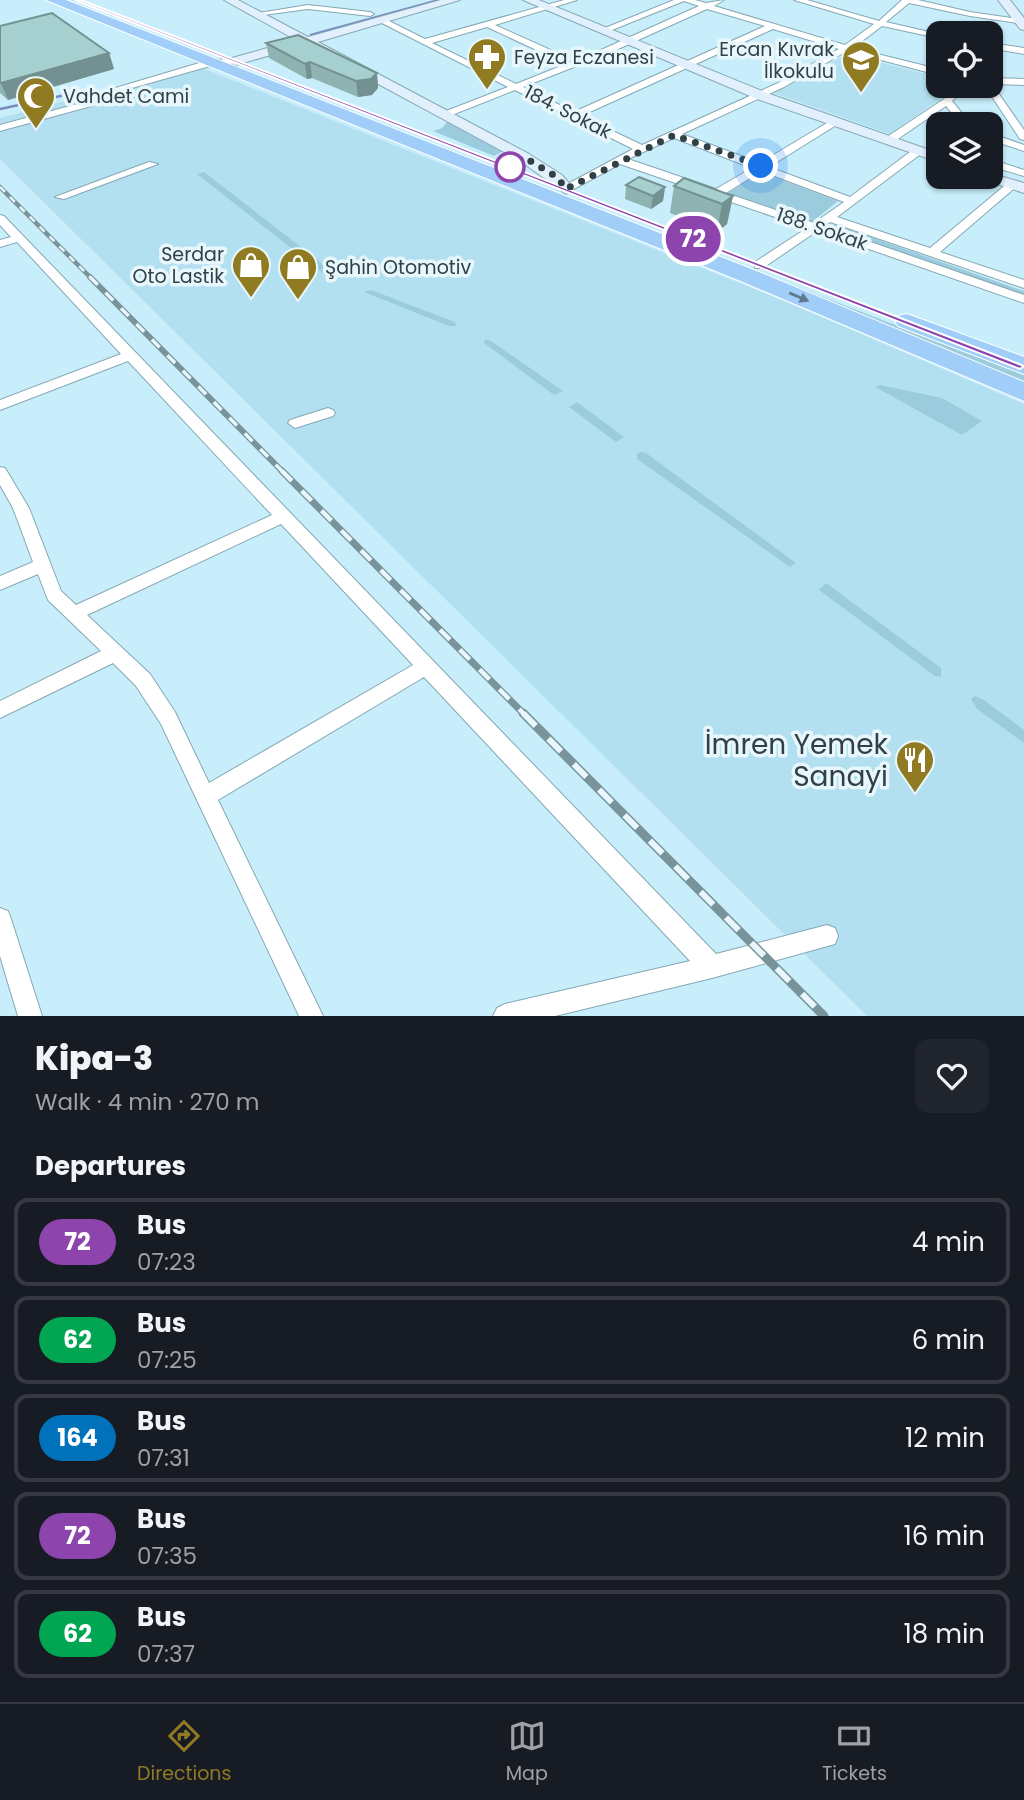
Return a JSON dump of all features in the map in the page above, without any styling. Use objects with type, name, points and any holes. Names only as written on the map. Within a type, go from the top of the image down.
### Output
[{"type":"highway","points":[[53,0],[566,189],[1024,366]]},
{"type":"highway","points":[[78,0],[221,64],[751,277],[1024,392]]},
{"type":"main road","points":[[234,0],[541,167],[557,177],[566,189]]},
{"type":"main road","points":[[221,64],[375,17],[454,0]]},
{"type":"main road","points":[[529,0],[759,95],[926,152]]},
{"type":"main road","points":[[1004,0],[1022,23]]},
{"type":"street","points":[[425,42],[573,0]]},
{"type":"street","points":[[604,30],[681,0]]},
{"type":"street","points":[[513,84],[626,39],[698,2],[720,0]]},
{"type":"street","points":[[798,0],[926,33]]},
{"type":"street","points":[[566,189],[641,149],[759,95],[848,49],[882,24],[907,0],[1022,23]]},
{"type":"street","points":[[698,2],[848,49],[926,69]]},
{"type":"street","name":"184. Sokak","points":[[256,14],[308,7],[375,17],[641,149]]},
{"type":"street","points":[[489,25],[563,60]]},
{"type":"street","points":[[575,116],[773,26]]},
{"type":"street","points":[[444,115],[563,60],[626,39]]},
{"type":"street","points":[[1003,47],[1024,51]]},
{"type":"street","points":[[0,128],[221,64]]},
{"type":"street","points":[[1003,83],[1024,82]]},
{"type":"street","points":[[0,120],[103,97]]},
{"type":"street","points":[[888,141],[950,98]]},
{"type":"street","points":[[999,98],[1024,137]]},
{"type":"street","points":[[947,101],[956,112]]},
{"type":"street","points":[[716,194],[835,122]]},
{"type":"street","points":[[674,135],[852,201]]},
{"type":"street","points":[[1003,141],[1024,148]]},
{"type":"street","points":[[759,265],[852,201],[926,155]]},
{"type":"street","name":"188. Sokak","points":[[620,160],[1024,299]]},
{"type":"street","points":[[60,197],[153,164]]},
{"type":"street","points":[[1003,166],[1024,173]]},
{"type":"street","points":[[932,253],[1018,186]]},
{"type":"street","points":[[0,218],[712,967]]},
{"type":"street","name":"188. Sokak","points":[[829,218],[1024,284]]},
{"type":"street","points":[[0,244],[19,238]]},
{"type":"street","points":[[0,405],[130,355]]},
{"type":"street","points":[[295,423],[328,413]]},
{"type":"street","points":[[0,472],[20,508],[54,595],[143,680],[168,718],[311,1016]]},
{"type":"street","points":[[74,614],[284,516]]},
{"type":"street","points":[[0,583],[41,566]]},
{"type":"street","points":[[0,710],[115,653]]},
{"type":"street","points":[[205,796],[426,667]]},
{"type":"street","points":[[0,919],[30,1016]]},
{"type":"street","points":[[505,1016],[712,967],[827,936]]},
{"type":"shaded area","name":"Ercan Kıvrak İlkokulu","points":[[847,54],[926,74],[926,98],[942,98],[890,134],[774,93]]},
{"type":"shaded area","points":[[197,66],[787,302],[1024,404],[1024,1016],[867,1016],[0,159],[0,118]]},
{"type":"shaded area","points":[[234,68],[1024,375],[1024,382]]},
{"type":"shaded area","points":[[447,122],[503,151],[494,156],[433,131],[442,128]]},
{"type":"shaded area","points":[[204,172],[332,271],[324,274],[197,174]]},
{"type":"shaded area","points":[[760,172],[838,201],[811,223],[727,194]]},
{"type":"shaded area","points":[[834,224],[1024,291],[1024,296],[830,228]]},
{"type":"shaded area","points":[[371,290],[455,322],[456,326],[449,326],[364,292]]},
{"type":"shaded area","points":[[485,339],[563,391],[554,395],[484,343]]},
{"type":"shaded area","points":[[880,385],[942,398],[982,421],[962,435],[875,387]]},
{"type":"shaded area","points":[[577,402],[624,437],[616,442],[569,407]]},
{"type":"shaded area","points":[[641,452],[796,563],[790,567],[637,459],[637,453]]},
{"type":"shaded area","points":[[826,583],[941,668],[941,677],[935,676],[819,590]]},
{"type":"shaded area","points":[[975,696],[1024,730],[1024,743],[977,709],[971,699]]},
{"type":"building","points":[[52,13],[109,53],[1,83],[0,26]]},
{"type":"building","points":[[298,35],[377,73],[371,79],[356,81],[310,62],[305,64],[266,43]]},
{"type":"building","points":[[639,177],[665,187],[653,196],[626,185]]},
{"type":"building","points":[[684,178],[733,196],[722,204],[674,186]]},
{"type":"waterway","points":[[311,35],[439,0]]},
{"type":"waterway","points":[[0,109],[70,94]]},
{"type":"railway","points":[[0,187],[90,277]]},
{"type":"railway","points":[[90,277],[284,473]]},
{"type":"railway","points":[[282,471],[524,714]]},
{"type":"railway","points":[[523,713],[824,1016]]},
{"type":"bus line","name":"72","points":[[78,0],[1024,366]]},
{"type":"place","name":"Feyza Eczanesi","points":[[487,91]]},
{"type":"place","name":"Ercan Kıvrak İlkokulu","points":[[861,94]]},
{"type":"place","name":"Vahdet Cami","points":[[36,130]]},
{"type":"place","name":"Serdar Oto Lastik","points":[[251,299]]},
{"type":"place","name":"Şahin Otomotiv","points":[[298,301]]},
{"type":"place","name":"İmren Yemek Sanayi","points":[[915,794]]},
{"type":"route","points":[[510,167],[524,157],[557,177],[566,189],[641,149],[674,135],[761,166]]}]
